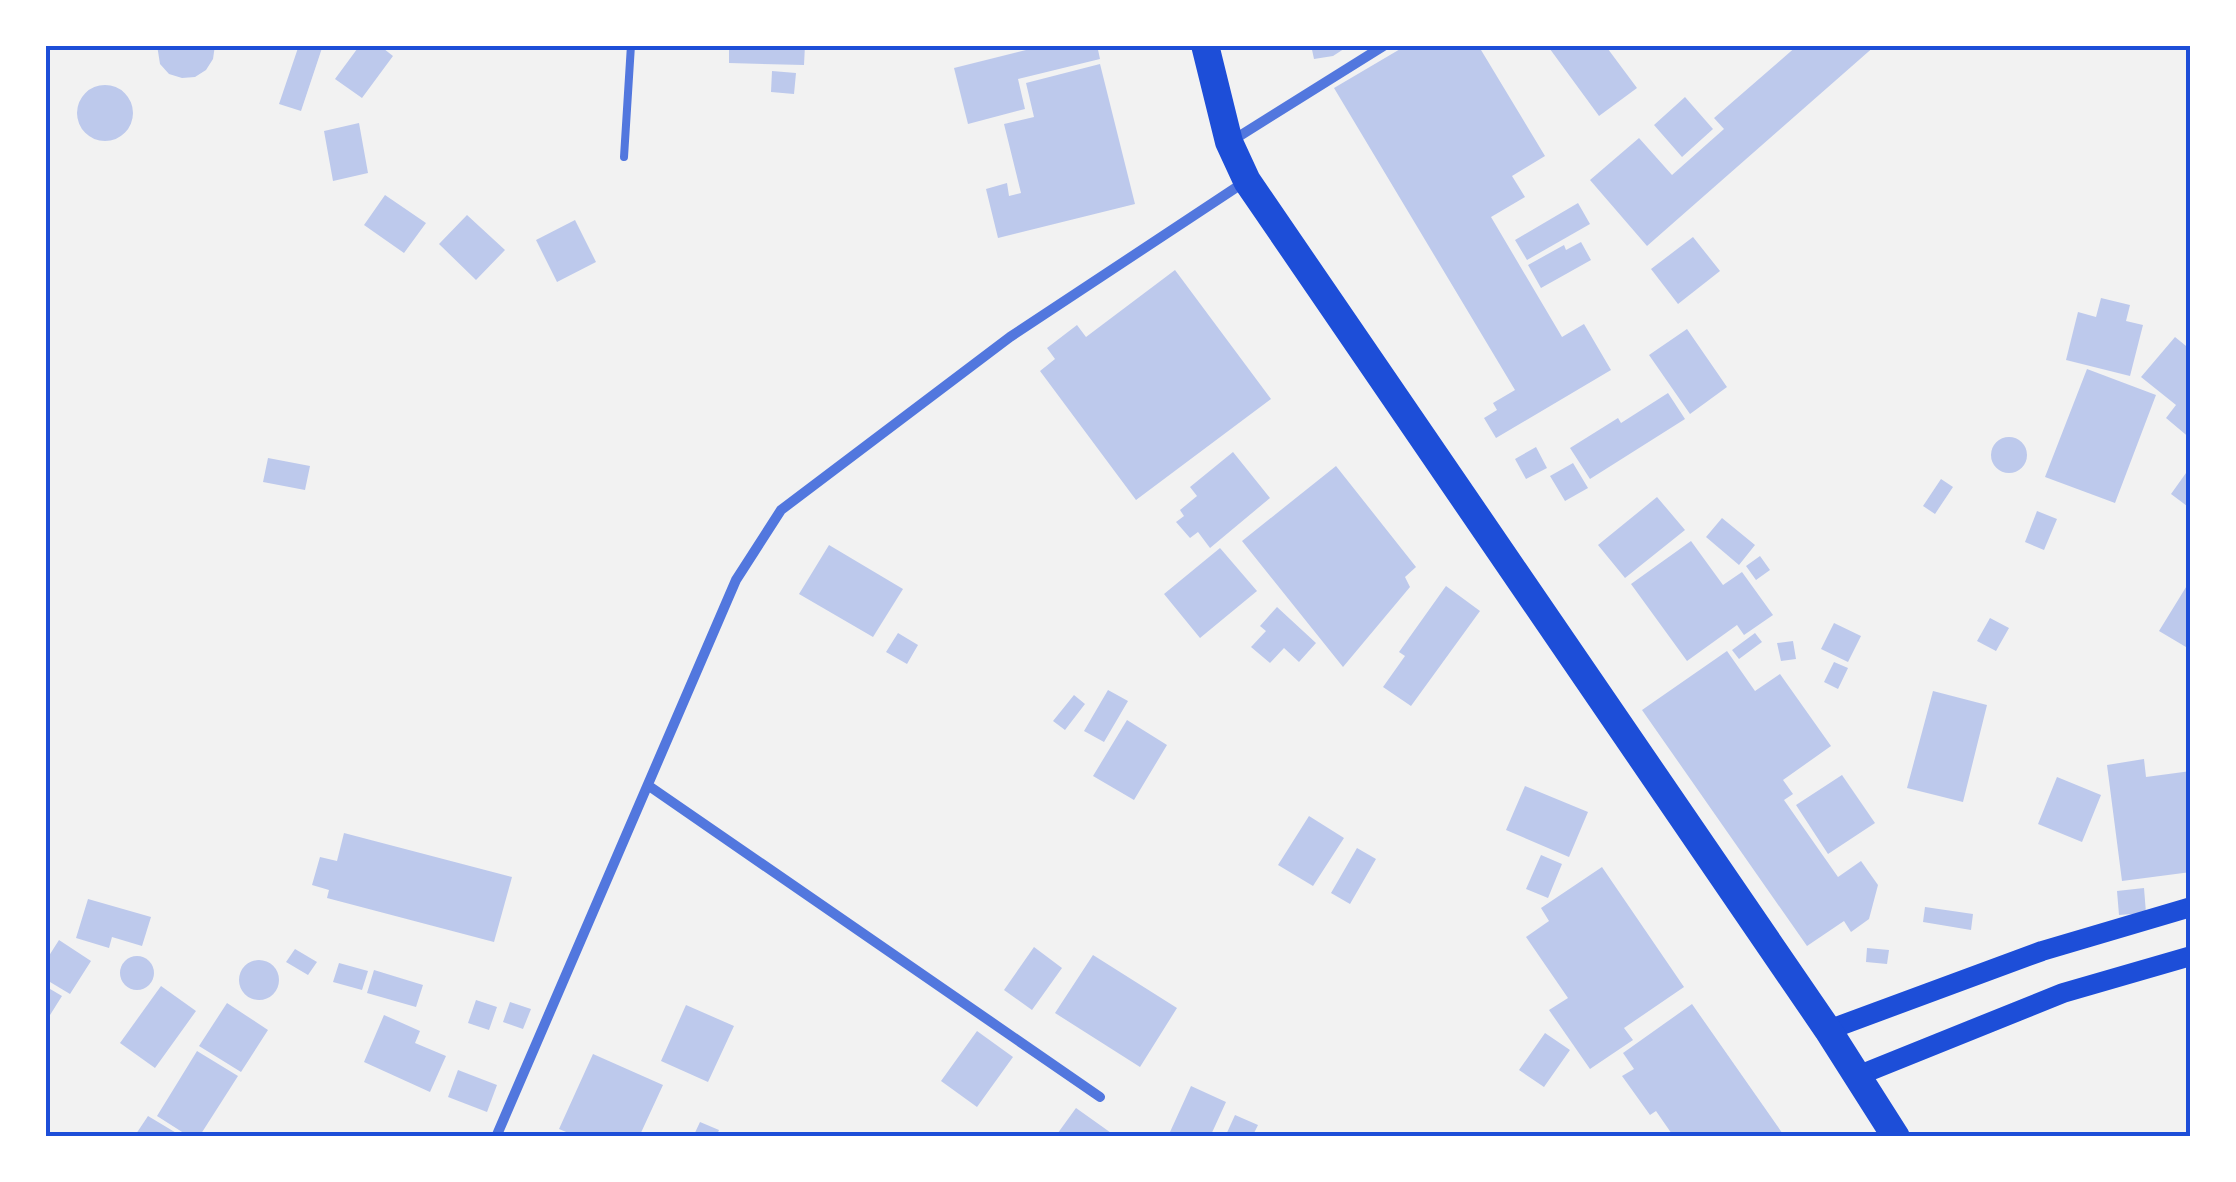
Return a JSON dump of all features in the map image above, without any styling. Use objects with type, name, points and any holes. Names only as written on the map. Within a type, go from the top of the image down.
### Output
[{"type":"highway","points":[[1205,45],[1229,142],[1247,181],[1828,1030],[1896,1137]]},
{"type":"main road","points":[[1828,1030],[2042,951],[2191,907]]},
{"type":"main road","points":[[1857,1076],[2064,993],[2191,956]]},
{"type":"street","points":[[1229,142],[1385,45]]},
{"type":"street","points":[[496,1137],[736,580],[781,510],[1010,337],[1247,181]]},
{"type":"street","points":[[649,786],[1100,1097]]},
{"type":"lane","points":[[624,158],[631,45]]},
{"type":"building","points":[[157,45],[215,45],[206,70],[195,77],[182,78],[169,74],[160,64]]},
{"type":"building","points":[[299,45],[323,45],[301,111],[279,104]]},
{"type":"building","points":[[360,45],[379,45],[393,56],[362,98],[335,79]]},
{"type":"building","points":[[729,45],[805,45],[804,65],[729,63]]},
{"type":"building","points":[[1046,45],[1097,45],[1100,59],[1018,79],[1025,109],[968,124],[954,68]]},
{"type":"building","points":[[1311,45],[1350,45],[1333,56],[1314,59]]},
{"type":"building","points":[[1407,45],[1478,45],[1545,156],[1512,176],[1525,197],[1491,217],[1562,337],[1584,324],[1611,370],[1496,438],[1484,418],[1497,410],[1493,403],[1515,390],[1334,88]]},
{"type":"building","points":[[1547,45],[1605,45],[1637,88],[1599,116]]},
{"type":"building","points":[[1798,45],[1876,45],[1647,246],[1590,180],[1639,138],[1672,175],[1724,129],[1714,118]]},
{"type":"building","points":[[1100,64],[1135,204],[998,238],[986,189],[1007,183],[1009,196],[1021,193],[1004,124],[1034,117],[1026,83]]},
{"type":"building","points":[[772,71],[796,73],[794,94],[771,92]]},
{"type":"building","points":[[105,85],[125,93],[133,113],[125,133],[105,141],[85,133],[77,113],[85,93]]},
{"type":"building","points":[[1685,97],[1713,129],[1682,157],[1654,125]]},
{"type":"building","points":[[359,123],[368,173],[333,181],[324,131]]},
{"type":"building","points":[[385,195],[426,223],[404,253],[364,225]]},
{"type":"building","points":[[1578,203],[1590,224],[1527,260],[1515,240]]},
{"type":"building","points":[[467,215],[505,250],[476,280],[439,244]]},
{"type":"building","points":[[575,220],[596,262],[557,282],[536,240]]},
{"type":"building","points":[[1693,237],[1720,271],[1678,304],[1651,269]]},
{"type":"building","points":[[1581,242],[1591,260],[1541,288],[1528,265],[1564,245],[1566,250]]},
{"type":"building","points":[[1175,270],[1271,399],[1136,500],[1040,371],[1055,359],[1047,348],[1077,325],[1086,337]]},
{"type":"building","points":[[2101,298],[2130,305],[2126,321],[2143,325],[2130,376],[2066,360],[2078,312],[2096,317]]},
{"type":"building","points":[[1687,329],[1727,387],[1690,414],[1649,355]]},
{"type":"building","points":[[2175,337],[2191,350],[2191,439],[2166,418],[2176,405],[2141,377]]},
{"type":"building","points":[[2087,369],[2156,395],[2115,503],[2045,477]]},
{"type":"building","points":[[1668,393],[1685,419],[1590,479],[1570,448],[1618,418],[1621,423]]},
{"type":"building","points":[[2009,437],[2021,443],[2027,455],[2021,467],[2009,473],[1997,467],[1991,455],[1997,443]]},
{"type":"building","points":[[1536,447],[1547,468],[1526,479],[1515,459]]},
{"type":"building","points":[[1233,452],[1270,498],[1210,548],[1198,532],[1190,538],[1176,522],[1184,516],[1180,510],[1197,496],[1190,487]]},
{"type":"building","points":[[268,458],[310,466],[305,490],[263,482]]},
{"type":"building","points":[[1573,463],[1588,488],[1565,501],[1550,476]]},
{"type":"building","points":[[1336,466],[1416,567],[1405,577],[1410,587],[1343,667],[1242,541]]},
{"type":"building","points":[[2191,466],[2191,509],[2171,494]]},
{"type":"building","points":[[1941,479],[1953,487],[1935,514],[1923,506]]},
{"type":"building","points":[[1657,497],[1685,530],[1625,578],[1598,545]]},
{"type":"building","points":[[2037,511],[2057,519],[2044,550],[2025,542]]},
{"type":"building","points":[[1722,518],[1755,545],[1739,565],[1706,537]]},
{"type":"building","points":[[1691,541],[1723,585],[1742,572],[1773,615],[1744,635],[1737,625],[1687,661],[1631,584]]},
{"type":"building","points":[[829,545],[903,589],[873,637],[799,594]]},
{"type":"building","points":[[1220,548],[1257,591],[1200,638],[1164,594]]},
{"type":"building","points":[[1760,556],[1770,570],[1756,580],[1746,566]]},
{"type":"building","points":[[2191,579],[2191,650],[2159,631]]},
{"type":"building","points":[[1446,586],[1480,611],[1411,706],[1383,687],[1405,656],[1399,652]]},
{"type":"building","points":[[1277,607],[1316,643],[1299,662],[1284,648],[1270,663],[1251,647],[1266,631],[1260,626]]},
{"type":"building","points":[[1990,618],[2009,628],[1996,651],[1977,641]]},
{"type":"building","points":[[1834,623],[1861,636],[1848,662],[1821,649]]},
{"type":"building","points":[[898,633],[918,645],[907,664],[886,652]]},
{"type":"building","points":[[1755,633],[1762,642],[1739,659],[1732,650]]},
{"type":"building","points":[[1793,641],[1796,659],[1781,661],[1777,643]]},
{"type":"building","points":[[1727,651],[1755,691],[1780,674],[1831,746],[1783,780],[1793,794],[1784,800],[1838,877],[1861,861],[1878,885],[1869,919],[1851,932],[1844,921],[1807,946],[1642,710]]},
{"type":"building","points":[[1834,662],[1848,668],[1838,689],[1824,682]]},
{"type":"building","points":[[1108,690],[1128,701],[1104,742],[1084,731]]},
{"type":"building","points":[[1933,691],[1987,705],[1963,802],[1907,788]]},
{"type":"building","points":[[1074,695],[1085,704],[1065,730],[1053,721]]},
{"type":"building","points":[[1127,720],[1167,745],[1134,800],[1093,776]]},
{"type":"building","points":[[2144,759],[2146,777],[2191,771],[2191,872],[2122,881],[2107,765]]},
{"type":"building","points":[[1842,775],[1875,823],[1828,854],[1796,805]]},
{"type":"building","points":[[2057,777],[2101,795],[2082,842],[2038,824]]},
{"type":"building","points":[[1525,786],[1588,812],[1569,857],[1506,830]]},
{"type":"building","points":[[1309,816],[1344,838],[1313,886],[1278,865]]},
{"type":"building","points":[[344,833],[512,877],[494,942],[327,898],[329,890],[312,885],[320,857],[337,861]]},
{"type":"building","points":[[1357,848],[1376,859],[1350,904],[1331,893]]},
{"type":"building","points":[[1541,855],[1562,864],[1548,898],[1526,889]]},
{"type":"building","points":[[1602,867],[1684,987],[1624,1028],[1633,1040],[1590,1069],[1549,1010],[1568,998],[1526,937],[1549,921],[1541,908]]},
{"type":"building","points":[[2144,888],[2146,913],[2119,915],[2117,891]]},
{"type":"building","points":[[88,899],[151,917],[142,946],[112,937],[109,948],[76,938]]},
{"type":"building","points":[[1925,907],[1973,914],[1971,930],[1923,922]]},
{"type":"building","points":[[59,940],[91,961],[70,994],[45,979],[45,962]]},
{"type":"building","points":[[1034,947],[1062,968],[1032,1010],[1004,990]]},
{"type":"building","points":[[1867,948],[1889,950],[1887,964],[1866,962]]},
{"type":"building","points":[[295,949],[317,962],[308,975],[286,962]]},
{"type":"building","points":[[1093,955],[1177,1008],[1140,1067],[1055,1013]]},
{"type":"building","points":[[137,956],[149,961],[154,973],[149,985],[137,990],[125,985],[120,973],[125,961]]},
{"type":"building","points":[[259,960],[273,966],[279,980],[273,994],[259,1000],[245,994],[239,980],[245,966]]},
{"type":"building","points":[[339,963],[368,971],[362,990],[333,982]]},
{"type":"building","points":[[374,970],[423,985],[416,1007],[367,993]]},
{"type":"building","points":[[45,986],[62,996],[45,1023]]},
{"type":"building","points":[[161,986],[196,1011],[155,1068],[120,1043]]},
{"type":"building","points":[[476,1000],[497,1007],[489,1030],[468,1023]]},
{"type":"building","points":[[510,1002],[531,1009],[523,1029],[503,1022]]},
{"type":"building","points":[[227,1003],[268,1030],[241,1072],[199,1046]]},
{"type":"building","points":[[1692,1004],[1785,1137],[1674,1137],[1656,1111],[1650,1115],[1622,1076],[1634,1069],[1623,1053]]},
{"type":"building","points":[[686,1005],[734,1026],[708,1082],[661,1061]]},
{"type":"building","points":[[384,1015],[420,1031],[415,1043],[446,1056],[430,1092],[364,1062]]},
{"type":"building","points":[[977,1031],[1013,1057],[977,1107],[941,1081]]},
{"type":"building","points":[[1545,1033],[1570,1050],[1544,1087],[1519,1070]]},
{"type":"building","points":[[197,1051],[238,1076],[199,1137],[190,1137],[157,1116]]},
{"type":"building","points":[[593,1054],[663,1085],[639,1137],[578,1137],[559,1129]]},
{"type":"building","points":[[458,1070],[497,1085],[487,1112],[448,1097]]},
{"type":"building","points":[[1191,1086],[1226,1102],[1210,1137],[1181,1137],[1170,1132]]},
{"type":"building","points":[[1076,1108],[1114,1135],[1055,1137]]},
{"type":"building","points":[[1235,1115],[1258,1125],[1252,1137],[1225,1137]]},
{"type":"building","points":[[148,1116],[178,1134],[176,1137],[134,1137]]},
{"type":"building","points":[[700,1122],[719,1130],[716,1137],[693,1137]]}]
